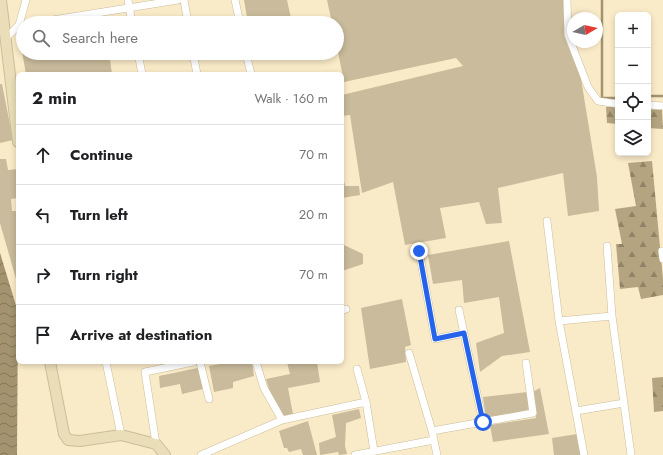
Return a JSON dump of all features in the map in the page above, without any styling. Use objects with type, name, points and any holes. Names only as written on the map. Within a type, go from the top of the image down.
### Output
[{"type":"main road","points":[[0,0],[16,126]]},
{"type":"main road","points":[[50,364],[64,434],[68,440],[80,441],[121,435],[156,444],[165,455]]},
{"type":"street","points":[[23,16],[26,0]]},
{"type":"street","points":[[128,0],[131,16]]},
{"type":"street","points":[[78,16],[178,0]]},
{"type":"street","points":[[184,0],[187,16]]},
{"type":"street","points":[[235,0],[238,16]]},
{"type":"street","points":[[566,0],[568,35],[588,87],[598,101],[615,104]]},
{"type":"street","points":[[5,39],[16,29]]},
{"type":"street","points":[[139,60],[142,72]]},
{"type":"street","points":[[194,60],[197,72]]},
{"type":"street","points":[[248,60],[251,72]]},
{"type":"street","points":[[651,105],[663,106]]},
{"type":"street","points":[[547,221],[559,321],[584,455]]},
{"type":"street","points":[[607,246],[612,316],[631,455]]},
{"type":"street","points":[[419,251],[435,339],[464,333]]},
{"type":"street","points":[[662,251],[663,259]]},
{"type":"street","points":[[460,310],[483,422]]},
{"type":"street","points":[[559,321],[612,316]]},
{"type":"street","points":[[409,353],[432,431],[437,455]]},
{"type":"street","points":[[432,431],[533,413],[526,363]]},
{"type":"street","points":[[106,364],[121,435]]},
{"type":"street","points":[[156,444],[146,372],[173,364]]},
{"type":"street","points":[[200,364],[209,399]]},
{"type":"street","points":[[257,364],[264,388],[282,420]]},
{"type":"street","points":[[357,369],[366,402],[374,451]]},
{"type":"street","points":[[201,455],[282,420],[366,402]]},
{"type":"street","points":[[576,411],[624,403]]},
{"type":"street","points":[[355,455],[434,440]]},
{"type":"shaded area","points":[[244,0],[287,0],[290,16],[247,16]]},
{"type":"shaded area","points":[[327,0],[567,0],[569,12],[567,12],[567,48],[576,48],[597,177],[599,211],[568,216],[563,173],[498,188],[502,223],[486,224],[479,202],[440,208],[446,238],[405,245],[393,182],[362,193],[350,115],[344,116],[344,95],[463,66],[456,58],[344,82],[344,72],[342,72],[340,60],[344,60],[344,16],[330,16]]},
{"type":"shaded area","points":[[23,60],[110,60],[112,72],[26,72]]},
{"type":"shaded area","points":[[0,84],[2,84],[13,140],[0,143]]},
{"type":"shaded area","points":[[0,159],[6,159],[8,170],[16,169],[16,198],[11,199],[12,211],[16,211],[16,279],[0,223]]},
{"type":"shaded area","points":[[344,181],[345,186],[359,186],[360,195],[344,198]]},
{"type":"shaded area","points":[[509,241],[530,352],[502,356],[480,372],[476,343],[504,333],[499,297],[464,303],[462,280],[433,284],[428,255]]},
{"type":"shaded area","points":[[344,245],[363,254],[363,264],[344,270]]},
{"type":"shaded area","points":[[402,299],[411,345],[405,347],[406,362],[370,369],[361,308]]},
{"type":"shaded area","points":[[220,364],[252,364],[254,376],[233,382],[233,388],[214,392],[209,366]]},
{"type":"shaded area","points":[[288,364],[317,364],[320,382],[288,388],[293,414],[283,417],[270,392],[266,379],[290,374]]},
{"type":"shaded area","points":[[198,368],[203,389],[182,394],[180,384],[160,388],[159,376]]},
{"type":"shaded area","points":[[540,388],[549,434],[493,442],[490,425],[536,418],[534,391]]},
{"type":"shaded area","points":[[527,392],[530,411],[486,418],[483,397]]},
{"type":"shaded area","points":[[359,409],[361,418],[346,423],[345,446],[347,454],[339,455],[338,452],[320,455],[319,443],[336,437],[332,415]]},
{"type":"shaded area","points":[[308,421],[317,455],[303,455],[301,449],[289,452],[287,448],[284,448],[279,431]]},
{"type":"shaded area","points":[[577,434],[581,455],[554,455],[552,438]]},
{"type":"green space","points":[[606,107],[615,107],[615,124],[607,123]]},
{"type":"green space","points":[[651,109],[662,110],[663,129],[651,128]]},
{"type":"green space","points":[[652,161],[663,279],[663,295],[641,299],[638,287],[620,289],[616,244],[622,244],[615,209],[636,206],[628,163]]},
{"type":"green space","points":[[663,377],[663,411],[654,412],[652,378]]},
{"type":"water","points":[[0,253],[16,305],[16,364],[18,364],[17,455],[0,455]]},
{"type":"waterway","points":[[602,0],[602,98],[615,98]]},
{"type":"waterway","points":[[651,96],[663,96]]},
{"type":"route","points":[[419,251],[435,339],[464,333],[483,422]]}]
